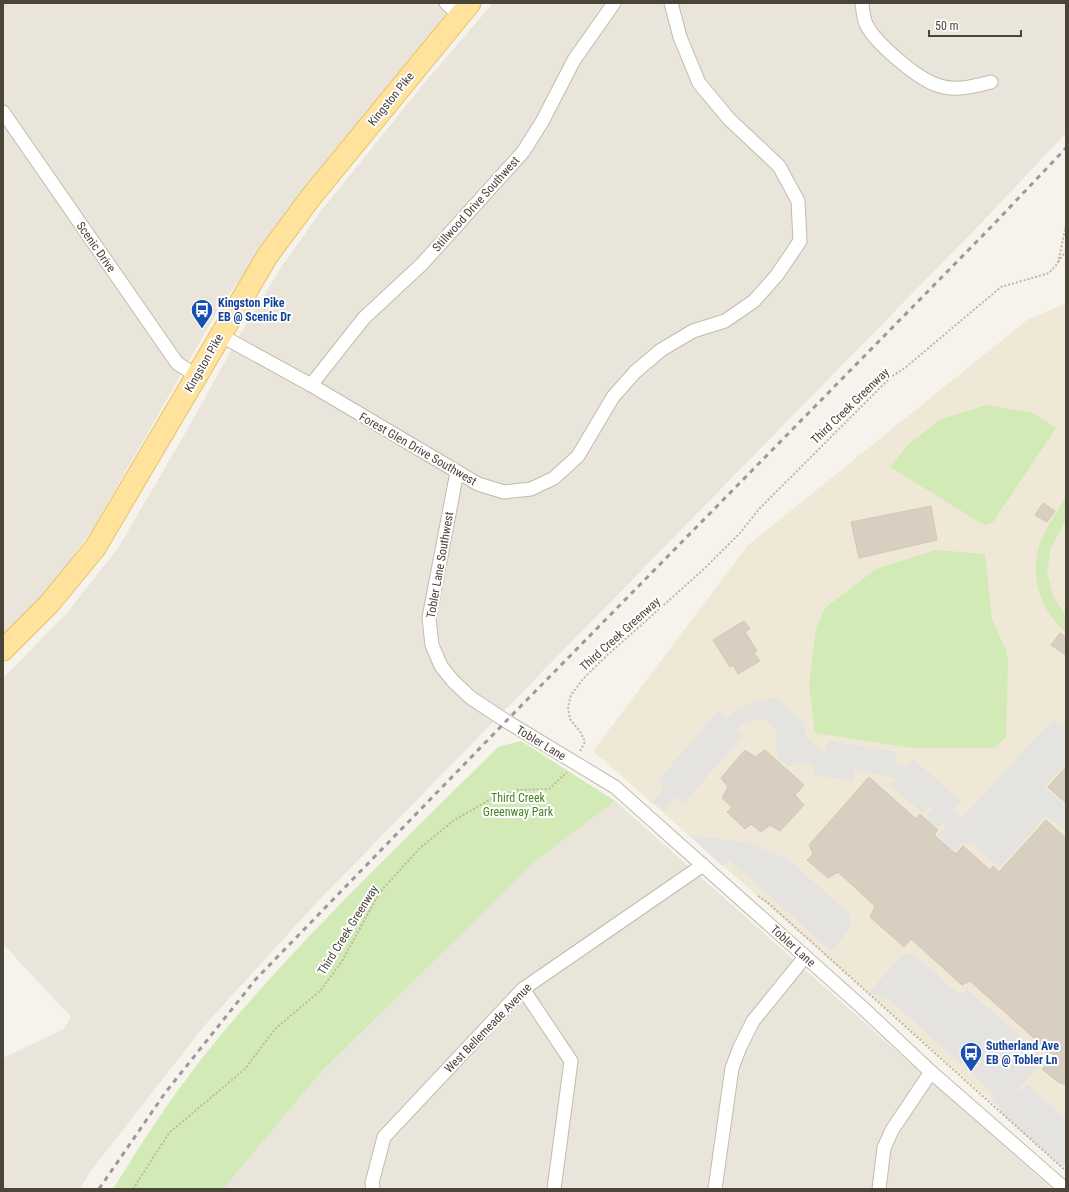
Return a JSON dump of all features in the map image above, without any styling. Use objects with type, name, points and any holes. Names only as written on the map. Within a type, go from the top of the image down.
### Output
[{"type":"main road","name":"Kingston Pike","points":[[3,650],[49,604],[95,548],[268,255],[311,197],[459,7]]},
{"type":"street","name":"Stillwood Drive Southwest","points":[[311,385],[364,318],[422,264],[523,152],[542,122],[574,60],[614,3]]},
{"type":"street","name":"Forest Glen Drive Southwest","points":[[220,335],[311,385],[478,484],[504,492],[531,489],[554,478],[578,456],[612,397],[635,372],[661,350],[693,331],[725,321],[754,301],[777,275],[800,241],[798,201],[779,166],[728,119],[699,83],[680,37],[672,3]]},
{"type":"street","points":[[862,3],[863,13],[867,25],[881,44],[907,66],[934,85],[960,89],[991,82]]},
{"type":"street","name":"Scenic Drive","points":[[3,112],[177,363],[197,376]]},
{"type":"street","name":"Tobler Lane Southwest","points":[[457,472],[428,618],[432,645],[441,666],[453,681],[471,698],[506,721]]},
{"type":"street","name":"Tobler Lane","points":[[506,721],[615,787],[864,1009],[932,1072],[1065,1189]]},
{"type":"street","name":"West Bellemeade Avenue","points":[[372,1186],[384,1137],[524,989],[703,865]]},
{"type":"street","points":[[715,1189],[732,1068],[740,1047],[753,1021],[805,957]]},
{"type":"street","points":[[524,989],[571,1061],[554,1189]]},
{"type":"street","points":[[879,1189],[884,1148],[892,1130],[932,1072]]},
{"type":"path","points":[[1058,263],[1066,225]]},
{"type":"path","points":[[1058,263],[1066,252]]},
{"type":"path","name":"Third Creek Greenway","points":[[133,1189],[169,1133],[245,1069],[275,1029],[320,991],[342,961],[380,892],[420,848],[453,821],[489,800],[517,790],[549,789],[565,775],[585,742],[581,733],[570,719],[568,707],[571,696],[598,664],[704,569],[740,533],[760,509],[891,377],[1001,287],[1049,273],[1058,263]]},
{"type":"shaded area","points":[[3,3],[438,3],[448,11],[306,190],[221,305],[92,530],[65,569],[34,605],[3,635]]},
{"type":"shaded area","points":[[493,3],[1066,3],[1066,133],[987,217],[319,900],[204,1026],[90,1172],[80,1189],[3,1189],[3,1058],[64,1029],[71,1017],[3,944],[3,678],[67,613],[118,548],[179,444],[241,333],[280,269],[321,211],[426,81]]},
{"type":"shaded area","points":[[1066,303],[1066,1167],[593,751],[747,546],[1027,320]]},
{"type":"shaded area","points":[[776,698],[805,723],[805,735],[821,751],[825,751],[828,741],[897,752],[895,762],[906,767],[914,759],[961,802],[955,809],[962,818],[1053,719],[1061,726],[1066,721],[1066,764],[1045,786],[1066,806],[1066,832],[1046,816],[999,868],[973,844],[962,844],[955,851],[937,836],[947,824],[945,821],[938,828],[926,817],[932,810],[929,807],[922,813],[890,785],[896,778],[855,770],[854,781],[813,775],[814,765],[798,763],[788,767],[780,760],[775,742],[777,736],[774,728],[766,721],[755,719],[740,725],[737,730],[743,736],[683,804],[675,797],[663,811],[652,801],[664,789],[658,780],[718,711],[725,718],[738,709],[757,701]]},
{"type":"shaded area","points":[[615,801],[1052,1189],[223,1189],[322,1071],[537,860]]},
{"type":"shaded area","points":[[689,835],[746,842],[790,860],[849,914],[851,921],[850,929],[831,951],[730,860],[722,866]]},
{"type":"shaded area","points":[[907,954],[913,954],[960,995],[967,989],[1045,1059],[1018,1089],[1021,1091],[1027,1084],[1066,1120],[1066,1164],[1062,1167],[1001,1113],[991,1091],[888,998],[868,993],[901,957]]},
{"type":"green space","points":[[987,405],[1033,413],[1056,428],[993,522],[984,525],[890,467],[907,446],[939,420]]},
{"type":"green space","points":[[1066,497],[1066,520],[1051,548],[1047,572],[1053,596],[1066,616],[1066,632],[1056,622],[1041,599],[1036,572],[1036,559],[1045,532]]},
{"type":"green space","points":[[936,550],[985,554],[992,619],[1006,650],[1008,662],[1006,737],[995,748],[912,748],[815,733],[809,684],[816,628],[825,608],[876,569]]},
{"type":"green space","name":"Third Creek Greenway Park","points":[[521,741],[615,801],[537,860],[322,1071],[223,1189],[113,1189],[134,1155],[179,1089],[203,1057],[272,976],[346,898],[498,747]]},
{"type":"building","points":[[1043,503],[1055,511],[1047,522],[1035,515]]},
{"type":"building","points":[[931,506],[937,540],[859,558],[851,522]]},
{"type":"building","points":[[744,621],[750,629],[745,632],[757,651],[754,653],[760,661],[738,674],[733,665],[730,667],[713,640]]},
{"type":"building","points":[[1060,633],[1066,637],[1066,655],[1051,645]]},
{"type":"building","points":[[745,750],[755,757],[765,750],[804,785],[795,795],[804,805],[780,831],[770,825],[761,832],[751,824],[745,829],[727,812],[732,807],[722,798],[728,787],[721,778]]},
{"type":"building","points":[[1066,767],[1066,803],[1048,787]]},
{"type":"building","points":[[869,777],[916,819],[920,814],[938,830],[934,835],[956,854],[963,846],[990,870],[993,866],[999,872],[1046,820],[1066,838],[1066,1085],[1058,1082],[1042,1069],[1054,1056],[970,981],[962,985],[911,939],[904,947],[870,917],[875,906],[838,872],[828,878],[807,860],[813,854],[809,845]]},
{"type":"railway","points":[[99,1189],[165,1093],[256,979],[514,713],[992,226],[1066,148]]},
{"type":"place","name":"Kingston Pike EB @ Scenic Dr","points":[[202,330]]},
{"type":"place","name":"Sutherland Ave EB @ Tobler Ln","points":[[971,1072]]}]
